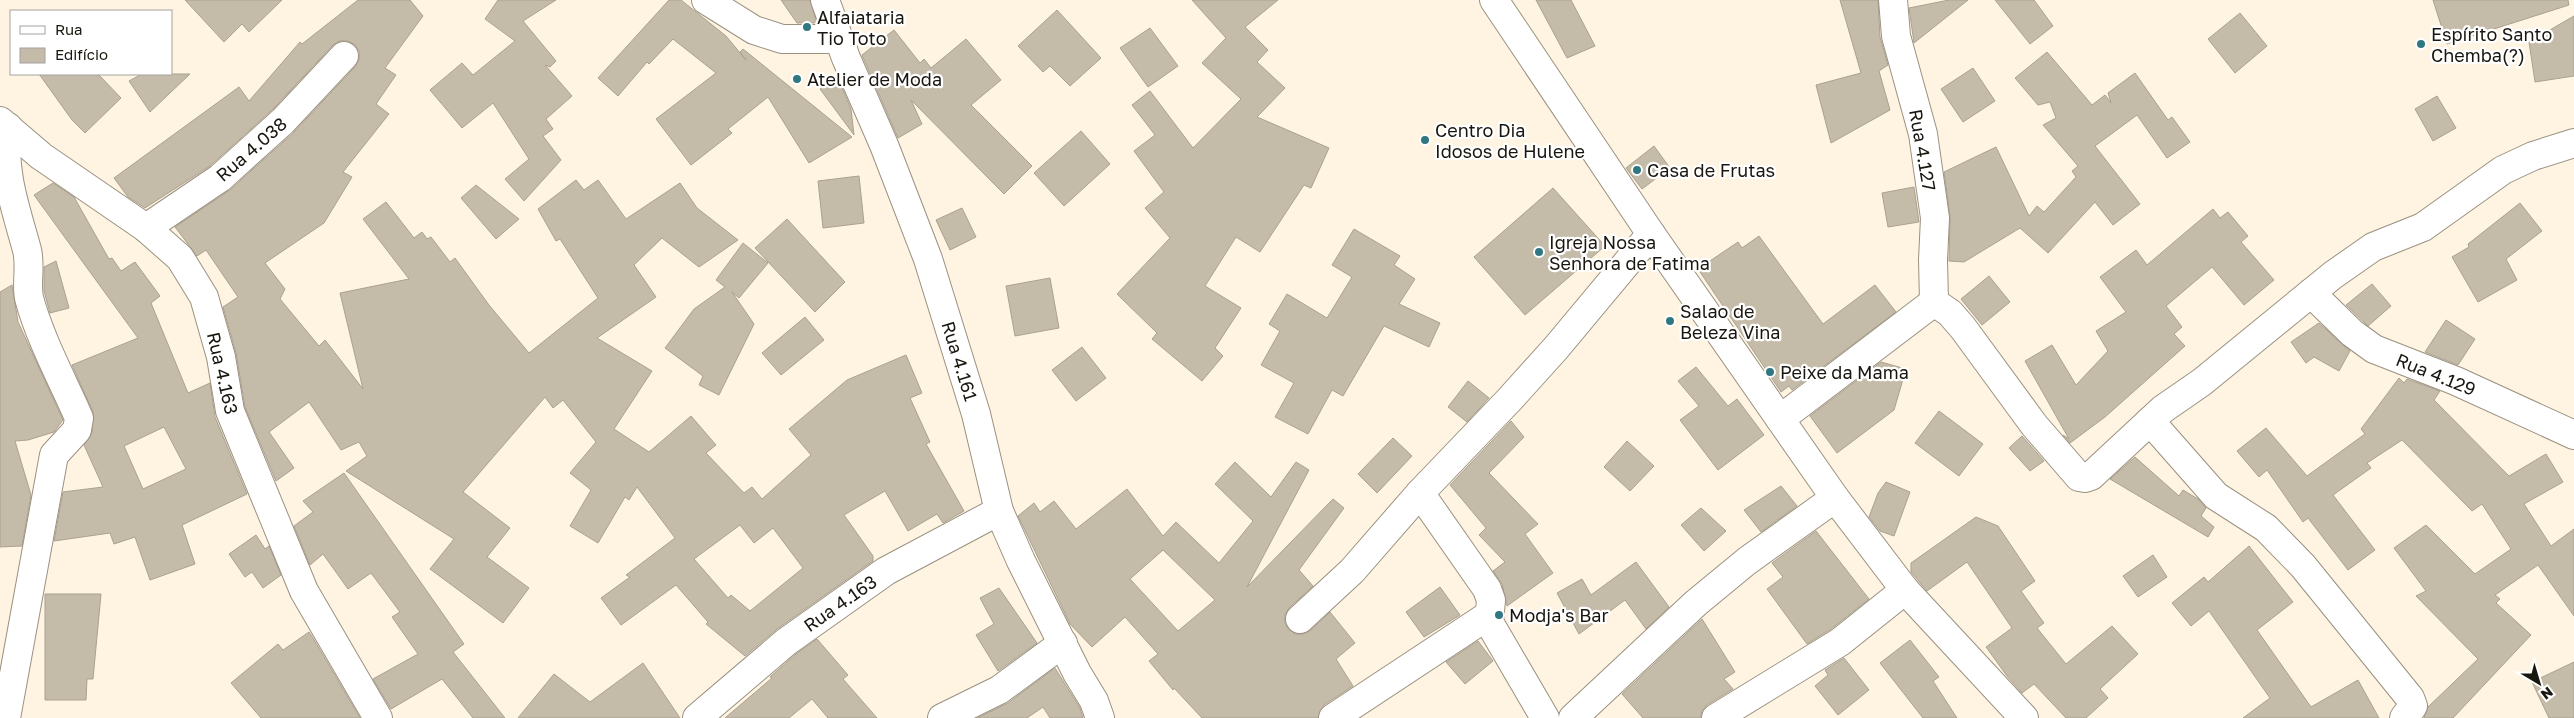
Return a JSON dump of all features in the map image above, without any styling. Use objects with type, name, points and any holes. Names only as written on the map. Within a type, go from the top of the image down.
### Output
[{"type":"street","points":[[706,0],[754,30],[782,39],[839,39]]},
{"type":"street","name":"Rua 4.161","points":[[826,0],[839,39],[884,145],[928,259],[976,414],[999,511],[1021,561],[1094,701],[1100,718]]},
{"type":"street","points":[[1494,0],[1650,234],[1835,498],[1905,590],[2024,718]]},
{"type":"street","name":"Rua 4.127","points":[[1893,0],[1896,36],[1923,134],[1935,218],[1932,267],[1934,302]]},
{"type":"street","name":"Rua 4.038","points":[[146,228],[220,178],[284,121],[344,56]]},
{"type":"street","points":[[4,124],[9,186],[30,263],[29,297],[46,343],[79,418],[77,430],[54,455],[6,718]]},
{"type":"street","name":"Rua 4.163","points":[[4,124],[41,156],[146,228],[180,258],[204,297],[221,357],[230,411],[304,592],[378,718]]},
{"type":"street","points":[[1780,419],[1934,302],[1950,313],[1963,328],[2034,425],[2079,477],[2091,476],[2163,409],[2202,382],[2311,292],[2373,247],[2423,227],[2503,170],[2533,156],[2574,143]]},
{"type":"street","points":[[1300,619],[1352,571],[1420,493],[1556,348],[1650,234]]},
{"type":"street","name":"Rua 4.129","points":[[2311,292],[2352,333],[2374,348],[2464,385],[2574,435]]},
{"type":"street","points":[[2150,421],[2216,496],[2266,528],[2328,595],[2410,698],[2413,706],[2410,713],[2404,718]]},
{"type":"street","points":[[1420,493],[1487,589],[1491,600],[1489,622],[1545,718]]},
{"type":"street","points":[[1574,718],[1704,597],[1747,561],[1835,498]]},
{"type":"street","name":"Rua 4.163","points":[[697,718],[786,642],[886,571],[999,511]]},
{"type":"street","points":[[1716,718],[1840,642],[1905,590]]},
{"type":"street","points":[[1333,718],[1490,615]]},
{"type":"street","points":[[942,718],[999,690],[1063,643]]},
{"type":"building","points":[[185,0],[282,0],[249,32],[242,24],[224,42]]},
{"type":"building","points":[[358,0],[410,0],[423,16],[385,68],[396,75],[376,104],[389,114],[343,172],[352,177],[324,223],[265,263],[285,289],[280,299],[319,346],[325,340],[363,389],[340,293],[409,279],[363,219],[386,202],[414,238],[422,232],[427,239],[431,237],[450,262],[455,258],[489,305],[529,353],[598,298],[560,239],[556,241],[538,209],[576,180],[584,190],[598,180],[626,219],[680,183],[697,208],[738,240],[699,267],[662,238],[634,265],[656,297],[597,338],[652,371],[614,429],[649,452],[691,416],[716,445],[706,453],[744,493],[752,487],[762,499],[811,455],[789,429],[847,380],[906,355],[922,393],[910,398],[930,442],[926,444],[964,511],[943,523],[937,514],[908,531],[885,491],[844,515],[873,556],[873,561],[777,629],[745,656],[706,624],[708,622],[676,585],[621,625],[601,598],[630,577],[626,575],[675,538],[637,487],[629,500],[625,497],[598,543],[570,526],[591,490],[570,473],[596,442],[563,400],[553,408],[545,397],[463,492],[510,528],[487,557],[529,588],[503,623],[430,569],[454,539],[346,471],[367,456],[359,442],[341,450],[309,402],[269,432],[294,468],[276,481],[245,407],[236,353],[223,307],[238,297],[206,250],[197,256],[175,227],[230,190],[293,133],[355,67],[359,59],[359,51],[354,44],[347,41],[340,41],[333,45],[272,110],[210,166],[145,208],[128,197],[114,178],[239,87],[249,101],[300,42],[302,44]],"holes":[[[740,525],[754,543],[773,528],[803,568],[750,611],[731,595],[728,598],[694,559]]]},
{"type":"building","points":[[498,0],[556,0],[523,21],[556,61],[550,67],[545,65],[572,96],[546,119],[553,129],[543,136],[561,160],[524,201],[505,179],[529,159],[493,103],[462,128],[430,90],[462,63],[473,75],[515,41],[485,19]]},
{"type":"building","points":[[669,0],[681,0],[726,36],[746,60],[740,52],[743,49],[852,137],[809,163],[768,97],[728,129],[732,133],[691,165],[656,119],[716,73],[673,39],[649,64],[647,62],[618,96],[598,78]]},
{"type":"building","points":[[781,0],[810,0],[817,23],[797,23]]},
{"type":"building","points":[[1192,0],[1278,0],[1245,27],[1268,50],[1257,62],[1285,88],[1257,117],[1329,148],[1311,188],[1304,185],[1260,252],[1236,237],[1205,286],[1241,308],[1215,348],[1223,356],[1202,381],[1152,339],[1157,333],[1117,294],[1170,238],[1145,208],[1164,192],[1134,151],[1155,135],[1132,105],[1150,91],[1193,148],[1241,99],[1202,63],[1226,38]]},
{"type":"building","points":[[1536,0],[1571,0],[1595,46],[1567,58]]},
{"type":"building","points":[[1840,0],[1878,0],[1880,37],[1888,65],[1879,71],[1890,110],[1831,143],[1816,85],[1861,73]]},
{"type":"building","points":[[1949,0],[1968,0],[1914,43],[1909,8]]},
{"type":"building","points":[[1995,0],[2034,0],[2053,26],[2030,44]]},
{"type":"building","points":[[2433,0],[2568,0],[2569,5],[2447,44]]},
{"type":"building","points":[[1057,10],[1101,58],[1070,86],[1050,66],[1043,72],[1018,46]]},
{"type":"building","points":[[2240,13],[2267,46],[2235,73],[2208,39]]},
{"type":"building","points":[[2574,16],[2574,76],[2535,82],[2529,42]]},
{"type":"building","points":[[1150,28],[1178,66],[1148,87],[1120,48]]},
{"type":"building","points":[[894,30],[920,63],[924,59],[931,68],[966,39],[1001,80],[971,105],[1032,166],[1004,194],[911,100],[922,124],[898,138],[862,55]]},
{"type":"building","points":[[2047,52],[2092,105],[2105,95],[2111,103],[2108,93],[2135,73],[2168,120],[2172,117],[2190,142],[2167,158],[2137,115],[2095,146],[2140,204],[2113,225],[2095,202],[2048,253],[2020,228],[1964,262],[1949,261],[1950,216],[1944,172],[1996,147],[2029,216],[2037,206],[2044,212],[2076,177],[2072,171],[2078,166],[2043,125],[2056,118],[2050,102],[2038,105],[2015,78]]},
{"type":"building","points":[[1973,68],[1995,101],[1963,122],[1941,89]]},
{"type":"building","points":[[190,74],[150,112],[129,81],[140,75]]},
{"type":"building","points":[[40,75],[99,75],[121,98],[85,133],[72,120]]},
{"type":"building","points":[[837,76],[851,109],[854,135],[820,89]]},
{"type":"building","points":[[2437,96],[2456,128],[2433,141],[2415,109]]},
{"type":"building","points":[[1081,131],[1110,164],[1064,206],[1034,173]]},
{"type":"building","points":[[1654,146],[1670,168],[1642,189],[1626,168]]},
{"type":"building","points":[[859,176],[864,223],[823,228],[818,181]]},
{"type":"building","points":[[53,183],[74,197],[109,259],[112,258],[121,271],[135,262],[160,296],[151,303],[188,393],[210,383],[215,417],[247,494],[182,525],[195,564],[150,580],[135,537],[114,544],[110,533],[54,541],[63,492],[103,487],[84,445],[92,433],[93,412],[72,365],[138,338],[34,195]],"holes":[[[164,427],[186,469],[143,489],[124,446]]]},
{"type":"building","points":[[476,185],[519,219],[496,239],[461,198]]},
{"type":"building","points":[[1914,187],[1919,222],[1888,227],[1882,193]]},
{"type":"building","name":"Igreja Nossa Senhora de Fatima","points":[[1553,188],[1605,246],[1525,315],[1474,257]]},
{"type":"building","points":[[2520,203],[2542,231],[2506,259],[2517,280],[2478,302],[2452,257],[2469,247],[2468,244]]},
{"type":"building","points":[[962,208],[976,237],[950,250],[936,220]]},
{"type":"building","points":[[2213,209],[2220,218],[2228,212],[2248,236],[2241,242],[2274,280],[2244,305],[2212,267],[2166,306],[2182,327],[2174,334],[2185,346],[2105,417],[2070,443],[2063,435],[2069,439],[2025,361],[2052,345],[2076,385],[2108,351],[2096,331],[2126,312],[2100,277],[2136,250],[2147,265]]},
{"type":"building","points":[[787,219],[845,282],[815,312],[755,248]]},
{"type":"building","points":[[1354,229],[1400,256],[1394,265],[1415,279],[1399,304],[1440,323],[1429,347],[1384,326],[1343,396],[1332,390],[1308,434],[1275,417],[1294,383],[1261,365],[1280,331],[1269,324],[1287,294],[1327,318],[1352,277],[1332,265]]},
{"type":"building","points":[[1759,236],[1823,324],[1875,285],[1896,312],[1792,390],[1789,386],[1781,392],[1698,269],[1738,242],[1742,248]]},
{"type":"building","points":[[743,243],[768,263],[739,298],[732,292],[754,324],[719,395],[699,385],[703,376],[665,348],[694,309],[725,287],[716,280]]},
{"type":"building","points":[[56,261],[69,308],[50,313],[44,291],[44,267]]},
{"type":"building","points":[[1989,276],[2010,302],[1982,325],[1961,299]]},
{"type":"building","points":[[1050,278],[1059,328],[1015,336],[1006,286]]},
{"type":"building","points":[[2372,284],[2391,306],[2368,326],[2346,305]]},
{"type":"building","points":[[12,285],[18,322],[63,420],[54,432],[28,440],[15,441],[31,495],[22,546],[0,547],[0,292]]},
{"type":"building","points":[[805,317],[824,340],[781,375],[762,353]]},
{"type":"building","points":[[2446,320],[2475,339],[2458,365],[2425,352]]},
{"type":"building","points":[[2319,323],[2350,351],[2339,371],[2314,357],[2306,363],[2291,342]]},
{"type":"building","points":[[1082,347],[1106,378],[1076,401],[1052,370]]},
{"type":"building","points":[[1881,362],[1906,369],[1894,410],[1837,453],[1810,416]]},
{"type":"building","points":[[1696,367],[1728,406],[1737,399],[1764,435],[1718,470],[1680,420],[1699,406],[1678,381]]},
{"type":"building","points":[[2399,378],[2404,383],[2407,379],[2440,391],[2434,400],[2509,476],[2546,454],[2563,482],[2524,504],[2551,546],[2574,529],[2574,616],[2538,565],[2495,595],[2500,599],[2496,603],[2531,635],[2453,718],[2424,718],[2428,707],[2478,659],[2416,596],[2426,591],[2394,548],[2426,525],[2475,574],[2511,549],[2482,504],[2472,511],[2402,440],[2367,463],[2371,468],[2333,495],[2375,550],[2348,570],[2308,518],[2303,522],[2267,470],[2259,477],[2237,451],[2266,428],[2307,476],[2365,434],[2361,429]]},
{"type":"building","points":[[1468,381],[1489,398],[1467,422],[1448,407]]},
{"type":"building","points":[[1939,411],[1983,444],[1959,476],[1915,443]]},
{"type":"building","points":[[1511,421],[1524,437],[1489,473],[1538,524],[1525,534],[1553,573],[1507,606],[1502,584],[1493,571],[1505,562],[1479,535],[1486,528],[1450,485]]},
{"type":"building","points":[[2022,436],[2044,461],[2030,471],[2009,448]]},
{"type":"building","points":[[1393,438],[1412,456],[1377,493],[1358,474]]},
{"type":"building","points":[[1627,441],[1654,466],[1630,491],[1604,467]]},
{"type":"building","points":[[2135,457],[2179,496],[2183,490],[2198,499],[2206,508],[2201,516],[2214,527],[2208,537],[2110,479]]},
{"type":"building","points":[[1235,462],[1271,497],[1296,462],[1309,470],[1247,587],[1333,499],[1344,508],[1299,570],[1313,586],[1289,608],[1285,615],[1285,623],[1288,629],[1295,634],[1303,634],[1311,630],[1330,612],[1355,643],[1336,659],[1353,686],[1324,705],[1318,718],[1202,718],[1174,688],[1173,690],[1149,661],[1158,654],[1125,617],[1092,647],[1070,624],[1018,516],[1034,503],[1040,512],[1054,501],[1076,529],[1127,489],[1163,536],[1176,522],[1219,563],[1253,521],[1215,484]],"holes":[[[1163,550],[1215,600],[1178,631],[1130,579]]]},
{"type":"building","points":[[344,473],[464,644],[453,652],[505,718],[473,718],[442,679],[391,709],[373,679],[418,654],[392,617],[400,612],[371,573],[348,589],[323,554],[310,565],[294,526],[313,512],[303,501]]},
{"type":"building","points":[[1886,482],[1910,492],[1894,536],[1880,531],[1869,517],[1878,493]]},
{"type":"building","points":[[1781,486],[1797,506],[1761,532],[1744,510]]},
{"type":"building","points":[[1701,508],[1726,531],[1704,551],[1681,525]]},
{"type":"building","points":[[1976,517],[1998,526],[2035,581],[2021,591],[2044,623],[2037,628],[2066,664],[2112,626],[2138,654],[2100,689],[2108,698],[2086,718],[2066,718],[2034,684],[2022,693],[2007,676],[1986,647],[2012,628],[1967,562],[1927,591],[1911,572],[1911,563]]},
{"type":"building","points":[[1816,531],[1869,599],[1831,629],[1807,644],[1767,589],[1783,577],[1772,563]]},
{"type":"building","points":[[256,535],[265,549],[269,546],[281,575],[263,588],[252,572],[245,577],[229,554]]},
{"type":"building","points":[[2249,546],[2293,602],[2257,630],[2311,707],[2358,680],[2379,718],[2243,718],[2270,698],[2209,611],[2191,626],[2172,603],[2204,577],[2208,582]]},
{"type":"building","points":[[2153,555],[2167,577],[2138,597],[2123,576]]},
{"type":"building","points":[[1636,562],[1669,607],[1646,629],[1625,600],[1579,634],[1557,593],[1582,579],[1591,595]]},
{"type":"building","points":[[1440,587],[1460,615],[1424,637],[1406,612]]},
{"type":"building","points":[[999,588],[1037,643],[998,671],[976,635],[994,624],[980,598]]},
{"type":"building","points":[[45,594],[101,594],[93,679],[87,679],[86,700],[45,700]]},
{"type":"building","points":[[1702,619],[1735,672],[1724,679],[1733,689],[1707,705],[1702,711],[1700,718],[1643,718],[1622,694]]},
{"type":"building","points":[[309,632],[360,718],[261,718],[231,683],[278,644],[283,650]]},
{"type":"building","points":[[817,639],[848,675],[843,679],[877,718],[828,718],[812,699],[789,718],[725,718],[772,678],[770,677],[796,654]]},
{"type":"building","points":[[1910,640],[1939,677],[1933,681],[1957,718],[1923,718],[1880,663]]},
{"type":"building","points":[[1478,641],[1493,661],[1465,684],[1446,662]]},
{"type":"building","points":[[1844,658],[1869,690],[1838,715],[1815,686],[1828,675],[1825,670]]},
{"type":"building","points":[[2574,662],[2574,718],[2549,718],[2532,682]]},
{"type":"building","points":[[643,663],[680,718],[518,718],[554,674],[590,702]]},
{"type":"building","points":[[1055,668],[1080,708],[1083,718],[1050,718],[1043,707],[1027,718],[977,718],[1008,703]]},
{"type":"place","name":"Alfaiataria Tio Toto","points":[[807,27]]},
{"type":"place","name":"Espírito Santo Chemba(?)","points":[[2421,44]]},
{"type":"place","name":"Atelier de Moda","points":[[797,79]]},
{"type":"place","name":"Centro Dia Idosos de Hulene","points":[[1425,140]]},
{"type":"place","name":"Casa de Frutas","points":[[1637,170]]},
{"type":"place","name":"Igreja Nossa Senhora de Fatima","points":[[1539,252]]},
{"type":"place","name":"Salao de Beleza Vina","points":[[1670,321]]},
{"type":"place","name":"Peixe da Mama","points":[[1770,372]]},
{"type":"place","name":"Modja's Bar","points":[[1499,615]]}]
